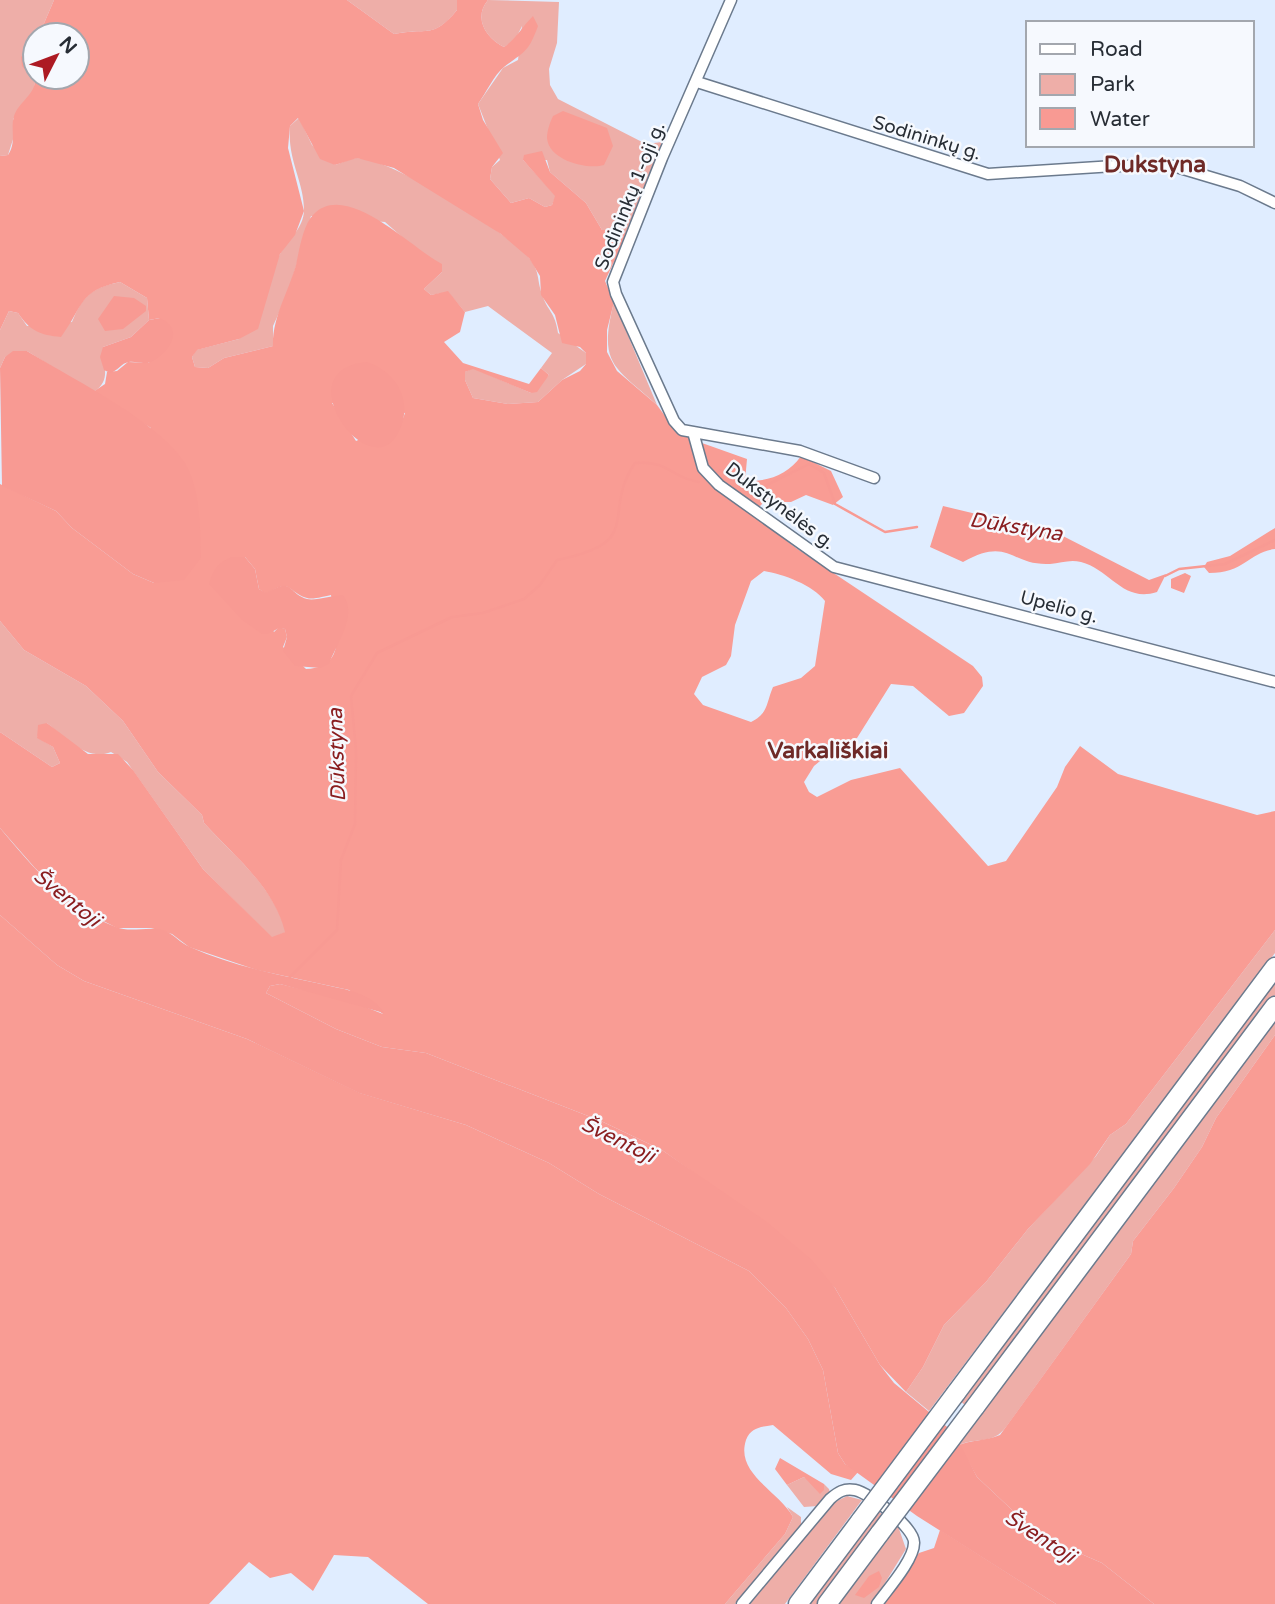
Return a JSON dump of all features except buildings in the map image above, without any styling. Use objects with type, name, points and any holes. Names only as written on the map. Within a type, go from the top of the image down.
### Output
[{"type":"highway","points":[[798,1604],[1275,967]]},
{"type":"highway","points":[[827,1604],[1275,1006]]},
{"type":"street","name":"Sodininkų 1-oji g.","points":[[693,432],[682,429],[674,421],[613,282],[662,158],[732,0]]},
{"type":"street","name":"Sodininkų g.","points":[[697,82],[988,174],[1114,166],[1174,166],[1240,186],[1275,203]]},
{"type":"street","points":[[693,432],[800,451],[874,478]]},
{"type":"street","name":"Dukstynėlės g.","points":[[693,432],[703,468],[719,485],[834,567]]},
{"type":"street","name":"Upelio g.","points":[[834,567],[1275,682]]},
{"type":"street","points":[[745,1602],[830,1499],[844,1490],[854,1490],[886,1510],[908,1528],[914,1538],[911,1555],[877,1604]]},
{"type":"green space","points":[[0,0],[54,0],[45,21],[21,21],[21,91],[33,91],[13,119],[15,133],[8,155],[0,156]]},
{"type":"green space","points":[[347,0],[457,0],[457,10],[435,29],[394,34]]},
{"type":"green space","points":[[488,0],[559,2],[557,43],[549,69],[550,85],[558,99],[646,144],[662,142],[668,136],[627,234],[619,230],[602,230],[586,203],[550,172],[547,160],[523,160],[556,196],[552,205],[545,207],[529,198],[511,203],[490,179],[492,167],[500,160],[478,104],[503,68],[518,60],[522,26],[515,40],[504,47],[498,43],[487,33],[482,20]]},
{"type":"green space","points":[[299,118],[312,145],[335,165],[356,158],[394,169],[448,198],[518,247],[535,268],[558,333],[586,353],[586,364],[562,380],[538,402],[508,404],[473,398],[465,380],[465,372],[473,368],[531,393],[549,375],[541,368],[552,353],[488,306],[465,312],[448,292],[431,295],[424,289],[442,272],[385,222],[311,216],[288,293],[273,326],[273,346],[224,358],[208,368],[195,367],[192,357],[196,350],[239,339],[282,250],[301,223],[303,199],[290,138],[290,126]]},
{"type":"green space","points":[[120,282],[147,298],[149,320],[131,337],[103,347],[105,378],[99,388],[93,392],[27,351],[5,357],[0,368],[0,330],[9,311],[18,313],[27,326],[72,322],[80,305],[90,294]]},
{"type":"green space","points":[[614,302],[657,405],[613,363],[608,339]]},
{"type":"green space","points":[[0,621],[24,650],[86,686],[123,721],[158,772],[202,815],[204,823],[263,886],[286,932],[272,938],[203,869],[127,762],[111,752],[93,754],[85,751],[47,723],[37,737],[53,747],[60,763],[52,767],[0,732]]},
{"type":"green space","points":[[1275,930],[1275,953],[929,1411],[906,1392],[923,1367],[944,1325],[986,1282],[1028,1229],[1096,1156],[1110,1135],[1126,1124]]},
{"type":"green space","points":[[1275,976],[1275,995],[966,1406],[959,1400]]},
{"type":"green space","points":[[1275,1020],[1275,1035],[1216,1118],[1202,1147],[1133,1241],[1131,1254],[1006,1427],[996,1436],[959,1445]]},
{"type":"green space","points":[[804,1477],[824,1490],[824,1484],[829,1489],[830,1493],[818,1506],[804,1507],[787,1485]]},
{"type":"green space","points":[[847,1496],[862,1500],[785,1604],[750,1604],[833,1503]]},
{"type":"green space","points":[[787,1507],[801,1517],[801,1526],[735,1604],[725,1604],[785,1534],[793,1517]]},
{"type":"green space","points":[[877,1511],[884,1515],[819,1604],[804,1604]]},
{"type":"green space","points":[[898,1526],[906,1549],[872,1604],[839,1604]]},
{"type":"shaded area","points":[[54,0],[347,0],[394,34],[435,29],[457,10],[457,0],[488,0],[482,14],[484,27],[492,38],[504,47],[533,16],[538,26],[528,47],[500,70],[478,104],[483,120],[503,153],[492,167],[490,179],[511,203],[529,198],[545,207],[552,205],[555,196],[523,160],[524,155],[542,151],[550,172],[586,203],[602,230],[619,230],[627,234],[605,281],[614,302],[607,330],[607,352],[617,371],[657,405],[673,427],[702,443],[747,459],[745,481],[761,480],[783,473],[801,456],[831,471],[843,497],[833,505],[806,495],[791,502],[764,502],[758,508],[758,519],[796,548],[973,666],[982,677],[983,686],[964,713],[949,716],[913,686],[891,684],[857,738],[837,747],[814,766],[804,782],[809,792],[817,797],[851,780],[900,768],[988,866],[1006,861],[1057,787],[1065,767],[1080,746],[1118,774],[1257,815],[1275,811],[1275,930],[1126,1124],[1110,1135],[1090,1164],[1028,1229],[986,1282],[944,1325],[923,1367],[906,1392],[880,1365],[835,1288],[718,1190],[662,1150],[601,1121],[426,1053],[382,1047],[336,1029],[266,993],[270,986],[280,984],[353,1002],[383,1014],[349,990],[257,970],[189,947],[172,934],[151,928],[117,928],[84,911],[62,894],[0,828],[0,732],[52,767],[60,763],[53,747],[37,738],[38,725],[47,723],[88,754],[118,754],[133,770],[203,869],[272,937],[285,932],[280,916],[262,886],[204,823],[202,815],[158,772],[123,721],[86,686],[24,650],[0,621],[0,484],[56,511],[72,528],[133,574],[154,583],[151,428],[93,392],[105,384],[107,372],[117,371],[128,362],[149,363],[160,318],[149,320],[147,298],[120,282],[89,295],[61,337],[36,331],[18,313],[9,311],[0,330],[0,156],[8,155],[11,150],[14,116],[32,91],[91,91],[91,21],[45,21]],"holes":[[[298,118],[320,159],[335,165],[357,158],[394,168],[501,234],[529,258],[540,276],[541,295],[555,315],[562,343],[580,347],[586,353],[586,364],[580,371],[562,380],[538,402],[508,404],[473,398],[465,380],[465,372],[473,369],[531,393],[537,392],[549,375],[541,368],[529,384],[463,363],[444,342],[460,332],[465,312],[448,291],[431,295],[424,289],[442,272],[442,264],[379,220],[343,205],[327,206],[313,215],[307,225],[278,315],[273,346],[224,358],[208,368],[195,367],[192,357],[197,350],[239,339],[258,329],[280,254],[295,235],[304,211],[288,148],[290,126]],[[332,403],[405,413],[402,421],[356,441]],[[232,557],[245,557],[255,569],[259,589],[266,594],[285,586],[310,598],[331,595],[336,642],[329,661],[306,669],[283,647],[287,637],[285,629],[279,627],[274,632]],[[764,571],[797,581],[825,601],[815,666],[801,678],[773,687],[764,711],[751,722],[703,705],[694,694],[702,677],[726,665],[731,656],[735,625],[751,581]]]},
{"type":"shaded area","points":[[563,111],[607,128],[613,146],[604,165],[579,165],[554,153],[549,146],[547,135],[553,116]]},
{"type":"shaded area","points":[[1275,528],[1275,549],[1259,554],[1231,570],[1209,573],[1204,567],[1207,562],[1230,556]]},
{"type":"shaded area","points":[[0,915],[57,965],[84,981],[247,1039],[360,1093],[466,1125],[549,1163],[599,1194],[749,1271],[786,1308],[808,1339],[823,1370],[838,1453],[845,1464],[859,1471],[851,1480],[831,1474],[773,1425],[751,1432],[744,1452],[747,1463],[760,1482],[793,1517],[785,1534],[725,1604],[428,1604],[368,1557],[334,1555],[313,1591],[291,1573],[270,1578],[249,1562],[209,1604],[0,1604]]},
{"type":"shaded area","points":[[1275,1035],[1275,1604],[1154,1604],[1102,1563],[1040,1536],[977,1477],[959,1445],[1000,1435],[1131,1254],[1133,1241],[1174,1188],[1202,1147],[1216,1118]]},
{"type":"shaded area","points":[[780,1458],[824,1484],[824,1490],[820,1494],[804,1477],[787,1485],[775,1469]]},
{"type":"shaded area","points":[[940,1530],[1056,1604],[883,1604],[919,1553],[934,1548]]},
{"type":"shaded area","points":[[879,1571],[882,1578],[879,1587],[864,1598],[855,1595],[869,1576]]},
{"type":"water","points":[[114,296],[134,298],[146,306],[146,311],[123,329],[105,331],[98,319]]},
{"type":"water","points":[[160,318],[168,323],[173,334],[169,347],[158,358],[148,363],[126,363],[110,373],[104,370],[100,357],[103,347],[131,337],[149,320]]},
{"type":"water","points":[[13,351],[27,351],[112,401],[156,432],[173,447],[185,463],[197,497],[201,558],[184,580],[154,583],[133,574],[72,528],[56,511],[2,486],[0,368],[5,357]]},
{"type":"water","points":[[367,362],[387,373],[395,381],[404,401],[402,423],[397,435],[384,447],[368,446],[353,436],[340,420],[332,401],[333,383],[343,369]]},
{"type":"water","points":[[943,506],[1059,534],[1149,580],[1166,574],[1157,592],[1145,594],[1126,589],[1091,566],[1077,561],[1037,563],[1001,552],[991,552],[963,562],[930,547]]},
{"type":"water","points":[[232,557],[245,557],[255,569],[259,589],[266,593],[286,586],[307,599],[343,595],[347,603],[347,620],[329,664],[321,668],[295,666],[283,651],[287,637],[285,629],[279,628],[262,634],[242,620],[209,584],[217,567]]},
{"type":"water","points":[[1185,573],[1191,576],[1184,593],[1171,588],[1171,579]]},
{"type":"water","name":"Šventoji","points":[[0,828],[66,898],[98,919],[122,929],[163,930],[186,945],[226,961],[358,993],[376,1003],[384,1013],[280,984],[270,986],[266,993],[336,1029],[382,1047],[426,1053],[601,1121],[662,1150],[767,1222],[812,1260],[835,1288],[880,1365],[894,1383],[956,1436],[977,1477],[1040,1536],[1102,1563],[1154,1604],[1056,1604],[917,1516],[845,1464],[838,1453],[823,1370],[808,1339],[786,1308],[749,1271],[599,1194],[549,1163],[466,1125],[359,1093],[247,1039],[84,981],[57,965],[0,915]]},
{"type":"waterway","name":"Dūkstyna","points":[[290,977],[337,930],[341,860],[355,824],[356,750],[351,696],[377,653],[452,617],[483,613],[524,599],[540,585],[557,560],[585,553],[602,545],[612,535],[617,524],[625,481],[635,463],[655,464],[699,482]]},
{"type":"waterway","name":"Dūkstyna","points":[[717,472],[721,470],[749,494],[809,464],[824,473],[835,504],[885,532],[917,527]]},
{"type":"waterway","name":"Dukstyna","points":[[1165,576],[1179,569],[1225,564],[1275,540]]},
{"type":"district","name":"Dukstyna","points":[[1155,165]]},
{"type":"district","name":"Varkališkiai","points":[[828,751]]}]
